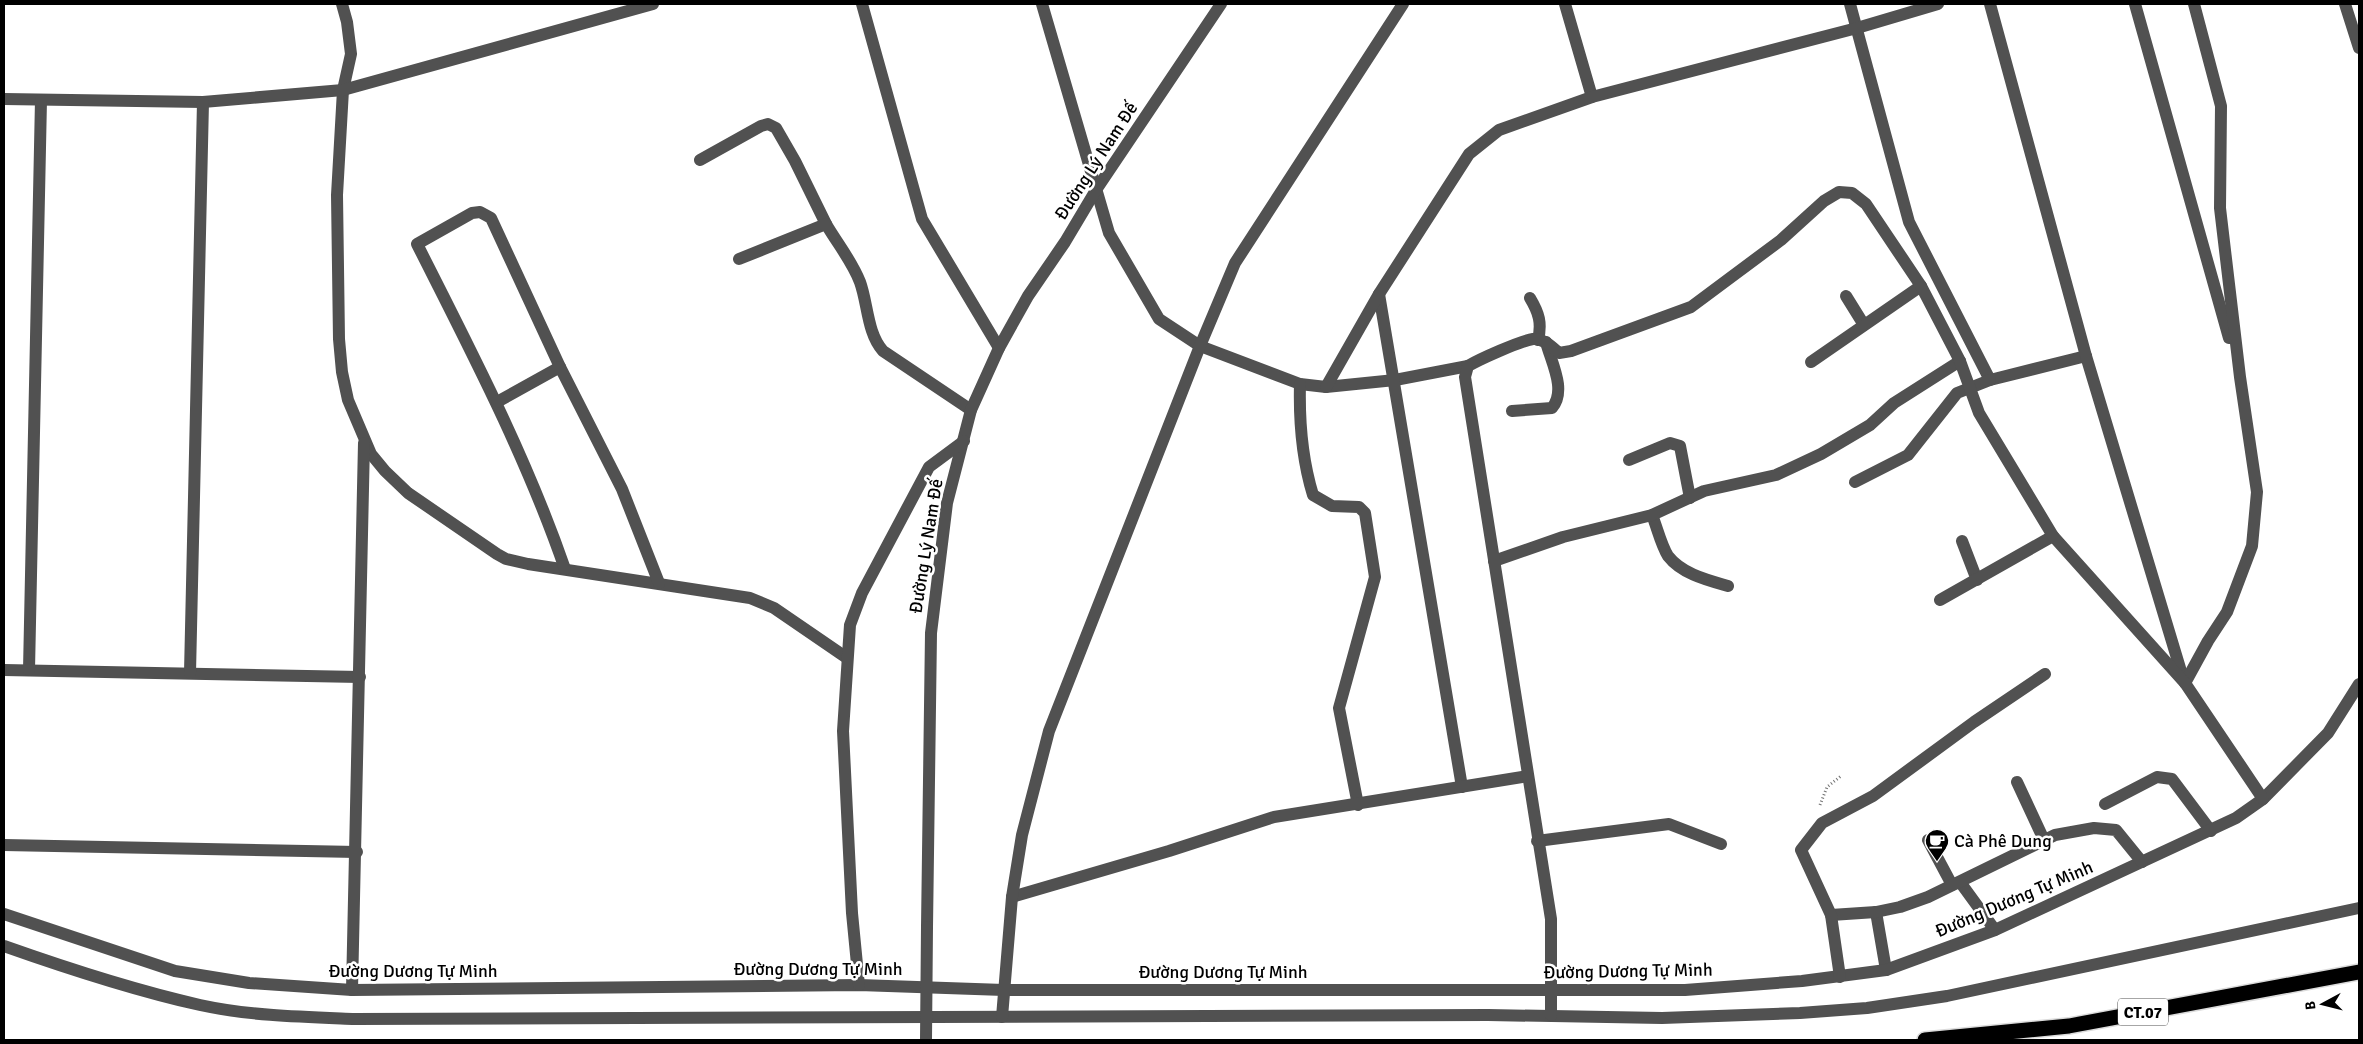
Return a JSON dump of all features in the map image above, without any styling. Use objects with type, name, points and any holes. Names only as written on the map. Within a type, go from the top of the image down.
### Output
[{"type":"highway","name":"CT.07","points":[[1925,1040],[2069,1026],[2359,972]]},
{"type":"street","points":[[342,4],[347,22],[351,54],[343,90],[337,195],[339,339],[342,372],[348,400],[371,454],[385,471],[408,493],[497,554],[506,558],[528,564],[750,598],[774,608],[847,658]]},
{"type":"street","points":[[4,99],[203,102],[343,90],[653,4]]},
{"type":"street","points":[[862,4],[922,219],[1000,348]]},
{"type":"street","points":[[1042,4],[1109,233],[1159,319],[1200,346],[1300,384],[1326,387],[1395,380],[1468,366],[1479,359],[1533,339],[1542,341],[1560,353],[1570,352],[1691,307],[1781,240],[1824,201],[1839,192],[1852,193],[1866,204],[1921,286],[1960,361],[1986,426],[2053,536],[2185,683],[2263,799]]},
{"type":"street","name":"Đường Lý Nam Đế","points":[[926,1040],[931,633],[947,503],[971,410],[1000,348],[1028,296],[1065,242],[1096,190],[1221,4]]},
{"type":"street","points":[[1002,1017],[1012,897],[1022,835],[1049,731],[1200,346],[1235,263],[1403,4]]},
{"type":"street","points":[[1565,4],[1592,97]]},
{"type":"street","points":[[1850,4],[1909,222],[1990,380]]},
{"type":"street","points":[[1326,387],[1379,294],[1468,154],[1499,130],[1592,97],[1857,28],[1938,4]]},
{"type":"street","points":[[1990,4],[2086,356],[2185,683]]},
{"type":"street","points":[[2134,4],[2240,377]]},
{"type":"street","points":[[2185,683],[2208,641],[2227,612],[2252,546],[2257,492],[2240,377],[2220,208],[2221,106],[2194,4]]},
{"type":"street","points":[[2345,4],[2359,48]]},
{"type":"street","points":[[29,670],[41,100]]},
{"type":"street","points":[[190,673],[203,102]]},
{"type":"street","points":[[700,160],[761,126],[768,124],[776,128],[795,160],[826,224],[839,242],[859,280],[874,341],[883,351],[971,410]]},
{"type":"street","points":[[566,569],[545,510],[497,402],[417,244],[472,212],[486,214],[495,224],[560,367],[622,489],[659,583]]},
{"type":"street","points":[[739,259],[826,224]]},
{"type":"street","points":[[1811,362],[1921,286]]},
{"type":"street","points":[[1379,294],[1395,380],[1462,788]]},
{"type":"street","points":[[1846,296],[1864,325]]},
{"type":"street","points":[[1512,411],[1552,408],[1558,401],[1559,390],[1542,341],[1539,313],[1530,298]]},
{"type":"street","points":[[1856,482],[1908,455],[1931,428],[1952,398],[1970,386],[2086,356]]},
{"type":"street","points":[[1494,561],[1563,536],[1652,515],[1712,489],[1776,475],[1821,454],[1870,425],[1894,403],[1960,361]]},
{"type":"street","points":[[1468,366],[1465,377],[1550,919],[1551,1015]]},
{"type":"street","points":[[497,402],[560,367]]},
{"type":"street","points":[[1300,384],[1299,418],[1307,477],[1313,495],[1332,506],[1359,508],[1364,513],[1376,577],[1339,708],[1358,805]]},
{"type":"street","points":[[352,990],[357,852],[364,439]]},
{"type":"street","points":[[859,985],[852,913],[843,732],[850,625],[855,607],[929,466],[964,441]]},
{"type":"street","points":[[1629,460],[1670,443],[1676,443],[1680,446],[1690,498]]},
{"type":"street","points":[[1652,515],[1668,555],[1678,566],[1697,576],[1728,586]]},
{"type":"street","points":[[1940,600],[2053,536]]},
{"type":"street","points":[[1962,541],[1977,580]]},
{"type":"street","points":[[4,670],[360,677]]},
{"type":"street","points":[[1840,977],[1830,915],[1801,850],[1822,823],[1873,796],[1950,738],[2045,674]]},
{"type":"street","name":"Đường Dương Tự Minh","points":[[4,914],[175,971],[248,983],[352,990],[859,985],[1004,990],[1685,990],[1840,977],[1886,970],[1995,930],[2236,818],[2263,799],[2328,733],[2359,684]]},
{"type":"street","points":[[1012,897],[1169,852],[1274,817],[1358,805],[1528,776]]},
{"type":"street","points":[[2105,804],[2157,778],[2172,779],[2211,831]]},
{"type":"street","points":[[2017,782],[2044,840]]},
{"type":"street","points":[[1537,841],[1669,824],[1721,844]]},
{"type":"street","points":[[1830,915],[1876,912],[1900,907],[1956,883],[2055,834],[2094,828],[2116,830],[2142,862]]},
{"type":"street","points":[[1928,840],[1956,883],[1995,930]]},
{"type":"street","points":[[4,845],[357,852]]},
{"type":"street","points":[[4,946],[105,981],[202,1005],[282,1016],[355,1019],[1551,1015],[1662,1018],[1800,1013],[1867,1008],[1948,996],[2359,908]]},
{"type":"street","points":[[1876,912],[1886,970]]},
{"type":"path","points":[[1822,823],[1819,813],[1820,804],[1827,786],[1841,776]]},
{"type":"place","name":"Cà Phê Dung","points":[[1937,862]]}]
